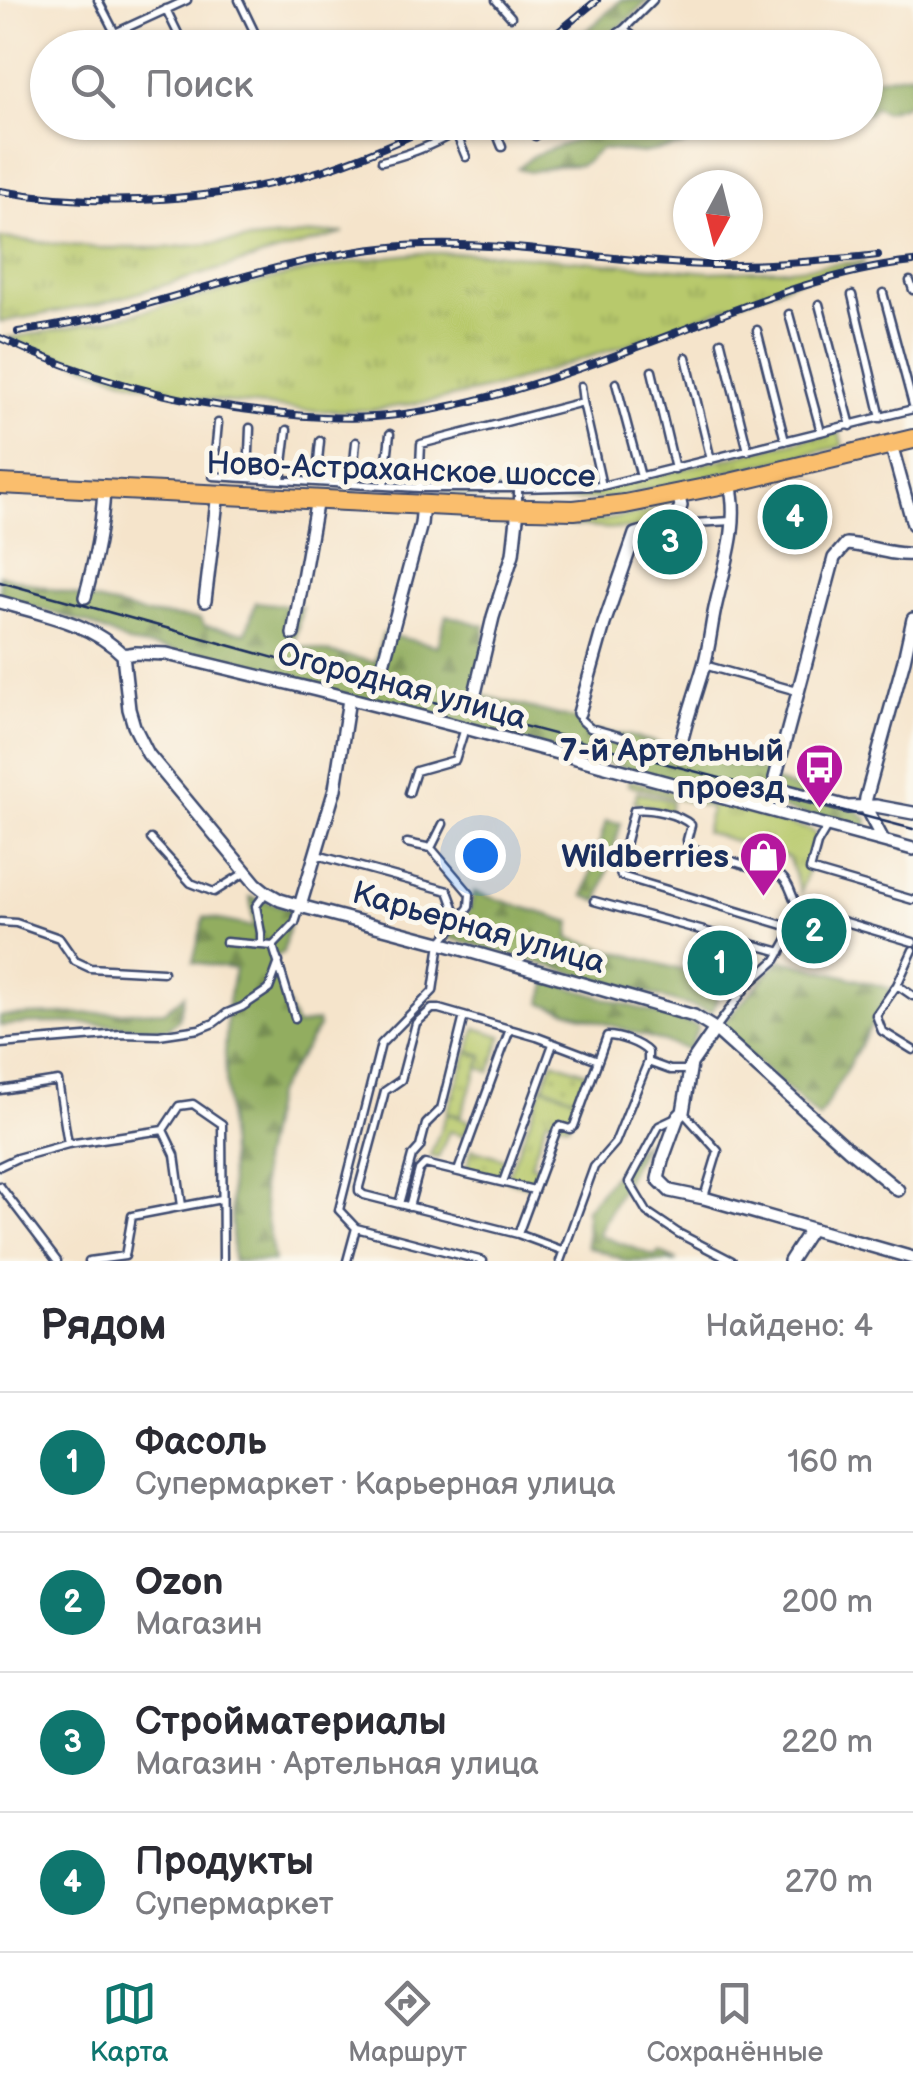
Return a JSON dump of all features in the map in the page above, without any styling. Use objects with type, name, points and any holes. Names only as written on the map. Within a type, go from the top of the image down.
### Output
[{"type":"main road","name":"Ново-Астраханское шоссе","points":[[0,484],[218,494],[317,490],[421,496],[518,509],[599,508],[730,483],[913,439]]},
{"type":"street","points":[[891,444],[913,524]]},
{"type":"street","points":[[682,738],[704,666],[727,564],[733,521],[730,483]]},
{"type":"street","points":[[84,598],[104,508],[104,487]]},
{"type":"street","points":[[293,634],[317,490]]},
{"type":"street","points":[[580,713],[596,648],[634,534],[673,524],[681,506],[678,493]]},
{"type":"street","points":[[205,601],[218,494]]},
{"type":"street","points":[[382,668],[421,524],[421,496]]},
{"type":"street","points":[[473,702],[513,554],[518,509]]},
{"type":"street","points":[[913,554],[846,544],[838,551],[775,778],[784,790],[848,807],[913,813]]},
{"type":"street","points":[[0,602],[86,630],[109,640],[123,655]]},
{"type":"street","points":[[882,840],[865,806],[866,798],[913,620]]},
{"type":"street","name":"Огородная улица","points":[[123,655],[167,654],[464,728],[913,849]]},
{"type":"street","name":"Карьерная улица","points":[[123,655],[129,709],[148,754],[266,892],[300,906],[694,1016],[715,1029],[898,1190]]},
{"type":"street","points":[[300,906],[334,788],[350,699]]},
{"type":"street","points":[[715,1029],[691,1064],[680,1115],[658,1179],[670,1192],[704,1198],[913,1258]]},
{"type":"street","points":[[790,1261],[810,1230]]},
{"type":"lane","points":[[98,0],[113,30]]},
{"type":"lane","points":[[122,30],[187,0]]},
{"type":"lane","points":[[238,0],[253,30]]},
{"type":"lane","points":[[496,0],[511,17]]},
{"type":"lane","points":[[624,29],[653,0]]},
{"type":"lane","points":[[166,10],[176,30]]},
{"type":"lane","points":[[382,160],[439,140]]},
{"type":"lane","points":[[459,140],[466,157]]},
{"type":"lane","points":[[499,140],[502,147]]},
{"type":"lane","points":[[910,280],[913,290]]},
{"type":"lane","points":[[218,423],[214,476],[281,480],[317,490],[352,483],[384,486],[421,496],[602,486],[851,426],[913,407],[883,293]]},
{"type":"lane","points":[[852,295],[881,418]]},
{"type":"lane","points":[[819,304],[851,426]]},
{"type":"lane","points":[[789,314],[821,432]]},
{"type":"lane","points":[[757,330],[785,440]]},
{"type":"lane","points":[[721,342],[748,450]]},
{"type":"lane","points":[[686,358],[711,460]]},
{"type":"lane","points":[[652,371],[676,469]]},
{"type":"lane","points":[[616,383],[641,477]]},
{"type":"lane","points":[[582,386],[582,402],[602,486]]},
{"type":"lane","points":[[421,496],[421,444],[582,402]]},
{"type":"lane","points":[[248,477],[250,428]]},
{"type":"lane","points":[[281,480],[286,430]]},
{"type":"lane","points":[[384,486],[390,434]]},
{"type":"lane","points":[[317,490],[320,440]]},
{"type":"lane","points":[[352,483],[356,442]]},
{"type":"lane","points":[[518,488],[518,509]]},
{"type":"lane","points":[[673,524],[733,521]]},
{"type":"lane","points":[[704,666],[798,691]]},
{"type":"lane","points":[[580,713],[580,719],[590,728],[626,738]]},
{"type":"lane","points":[[409,793],[416,771],[455,760],[464,728]]},
{"type":"lane","points":[[793,928],[621,876],[634,810],[686,819],[691,824],[688,847],[782,877],[793,902],[803,912],[913,946],[897,985],[876,1015],[882,1030],[913,1050]]},
{"type":"lane","points":[[431,848],[443,824]]},
{"type":"lane","points":[[827,826],[810,870],[913,900]]},
{"type":"lane","points":[[151,838],[191,883],[214,892],[247,871]]},
{"type":"lane","points":[[407,843],[431,848],[470,894],[469,908],[440,942],[433,991],[381,1044],[339,1210],[356,1228],[483,1261]]},
{"type":"lane","points":[[316,855],[448,891],[459,921]]},
{"type":"lane","points":[[261,944],[256,906],[266,892]]},
{"type":"lane","points":[[594,902],[781,952]]},
{"type":"lane","points":[[273,946],[295,923],[300,906]]},
{"type":"lane","points":[[715,1029],[747,986],[776,960],[803,912]]},
{"type":"lane","points":[[0,922],[16,923],[59,938],[74,961],[90,968],[163,972]]},
{"type":"lane","points":[[226,942],[273,946]]},
{"type":"lane","points":[[273,946],[295,1018]]},
{"type":"lane","points":[[0,1044],[199,1029],[269,989],[279,962]]},
{"type":"lane","points":[[897,985],[913,996]]},
{"type":"lane","points":[[564,1250],[518,1234],[364,1195],[359,1190],[384,1091],[401,1080],[416,1023],[432,1009],[510,1029],[598,1060]]},
{"type":"lane","points":[[399,1204],[412,1156],[420,1148],[426,1124],[441,1109],[464,1016]]},
{"type":"lane","points":[[458,1171],[510,1029]]},
{"type":"lane","points":[[518,1234],[557,1129],[574,1126],[605,1039],[610,1035],[646,1049],[648,1062],[616,1144],[594,1166],[560,1261]]},
{"type":"lane","points":[[503,1182],[553,1044]]},
{"type":"lane","points":[[648,1062],[670,1070],[690,1070]]},
{"type":"lane","points":[[0,1090],[58,1081],[68,1144]]},
{"type":"lane","points":[[164,1130],[178,1106],[193,1104],[222,1124],[223,1261]]},
{"type":"lane","points":[[704,1198],[718,1151],[680,1115],[659,1126],[629,1182],[647,1212],[732,1261]]},
{"type":"lane","points":[[0,1166],[68,1144],[164,1130]]},
{"type":"lane","points":[[164,1130],[175,1155],[182,1206]]},
{"type":"lane","points":[[409,1207],[421,1165],[534,1190]]},
{"type":"lane","points":[[0,1186],[57,1261]]},
{"type":"lane","points":[[89,1261],[125,1256],[132,1216],[221,1199]]},
{"type":"lane","points":[[347,1261],[356,1228]]},
{"type":"green space","points":[[621,0],[649,0],[615,30],[587,30]]},
{"type":"green space","points":[[913,73],[913,102],[883,112],[883,77]]},
{"type":"green space","points":[[576,140],[695,140],[641,153],[601,149],[581,165],[529,172],[518,168],[534,155]]},
{"type":"green space","points":[[344,233],[100,304],[0,322],[0,238],[98,248],[165,248]]},
{"type":"green space","points":[[422,253],[490,253],[709,272],[863,261],[864,264],[800,279],[635,342],[500,386],[374,410],[311,411],[200,399],[128,380],[6,338],[111,319],[317,269]]},
{"type":"green space","points":[[839,431],[843,446],[609,499],[544,501],[444,496],[445,492],[605,488]]},
{"type":"green space","points":[[669,507],[673,511],[667,523],[638,529],[528,520],[605,520]]},
{"type":"green space","points":[[0,575],[145,614],[200,619],[205,626],[246,633],[256,602],[302,607],[294,645],[375,662],[383,634],[438,646],[446,615],[485,626],[481,695],[577,720],[591,731],[627,735],[767,772],[773,770],[774,781],[859,811],[867,819],[866,828],[166,649],[128,643],[89,624],[0,597]]},
{"type":"green space","points":[[629,780],[811,830],[818,837],[801,892],[788,857],[705,832],[711,808],[628,785]]},
{"type":"green space","points":[[637,792],[672,801],[669,812],[634,802]]},
{"type":"green space","points":[[606,821],[621,823],[599,901],[584,896]]},
{"type":"green space","points":[[474,892],[571,922],[569,938],[723,982],[712,1012],[447,937],[469,911]]},
{"type":"green space","points":[[250,897],[292,909],[283,953],[270,959],[296,1026],[317,1021],[319,1027],[275,1094],[261,1163],[274,1261],[233,1261],[225,1053],[228,1001],[235,969],[193,962],[204,917],[254,927]]},
{"type":"green space","points":[[781,959],[892,989],[819,1118],[719,1028]]},
{"type":"green space","points":[[548,981],[698,1026],[689,1050],[541,1003]]},
{"type":"green space","points":[[184,995],[179,1019],[167,1029],[63,1023],[0,1026],[0,1016],[165,1011]]},
{"type":"green space","points":[[476,1028],[502,1036],[490,1072],[479,1068],[483,1055],[469,1051]]},
{"type":"green space","points":[[468,1051],[483,1056],[460,1117],[447,1112]]},
{"type":"green space","points":[[553,1061],[587,1073],[578,1099],[543,1086]]},
{"type":"green space","points":[[543,1086],[578,1099],[568,1125],[547,1119],[531,1164],[538,1167],[531,1187],[506,1180]]},
{"type":"green space","points":[[447,1113],[470,1121],[464,1136],[449,1131],[438,1158],[430,1156]]},
{"type":"green space","points":[[645,1141],[598,1235],[678,1261],[627,1261],[587,1246],[586,1209]]},
{"type":"green space","points":[[472,1149],[505,1159],[500,1179],[466,1169]]},
{"type":"tram line","points":[[0,582],[913,829]]},
{"type":"railway","points":[[561,30],[597,0]]},
{"type":"railway","points":[[0,191],[81,200],[206,195],[327,169],[400,140]]},
{"type":"railway","points":[[18,332],[96,318],[304,261],[384,248],[461,245],[712,265],[878,255]]},
{"type":"railway","points":[[0,338],[103,378],[174,397],[284,414],[375,417],[442,408],[509,391],[808,285],[913,262]]},
{"type":"place","name":"Продукты","points":[[795,517]]},
{"type":"place","name":"Стройматериалы","points":[[670,542]]},
{"type":"place","name":"7-й Артельный проезд","points":[[819,810]]},
{"type":"place","name":"Wildberries","points":[[764,898]]},
{"type":"place","name":"Ozon","points":[[814,931]]},
{"type":"place","name":"Фасоль","points":[[720,963]]}]
